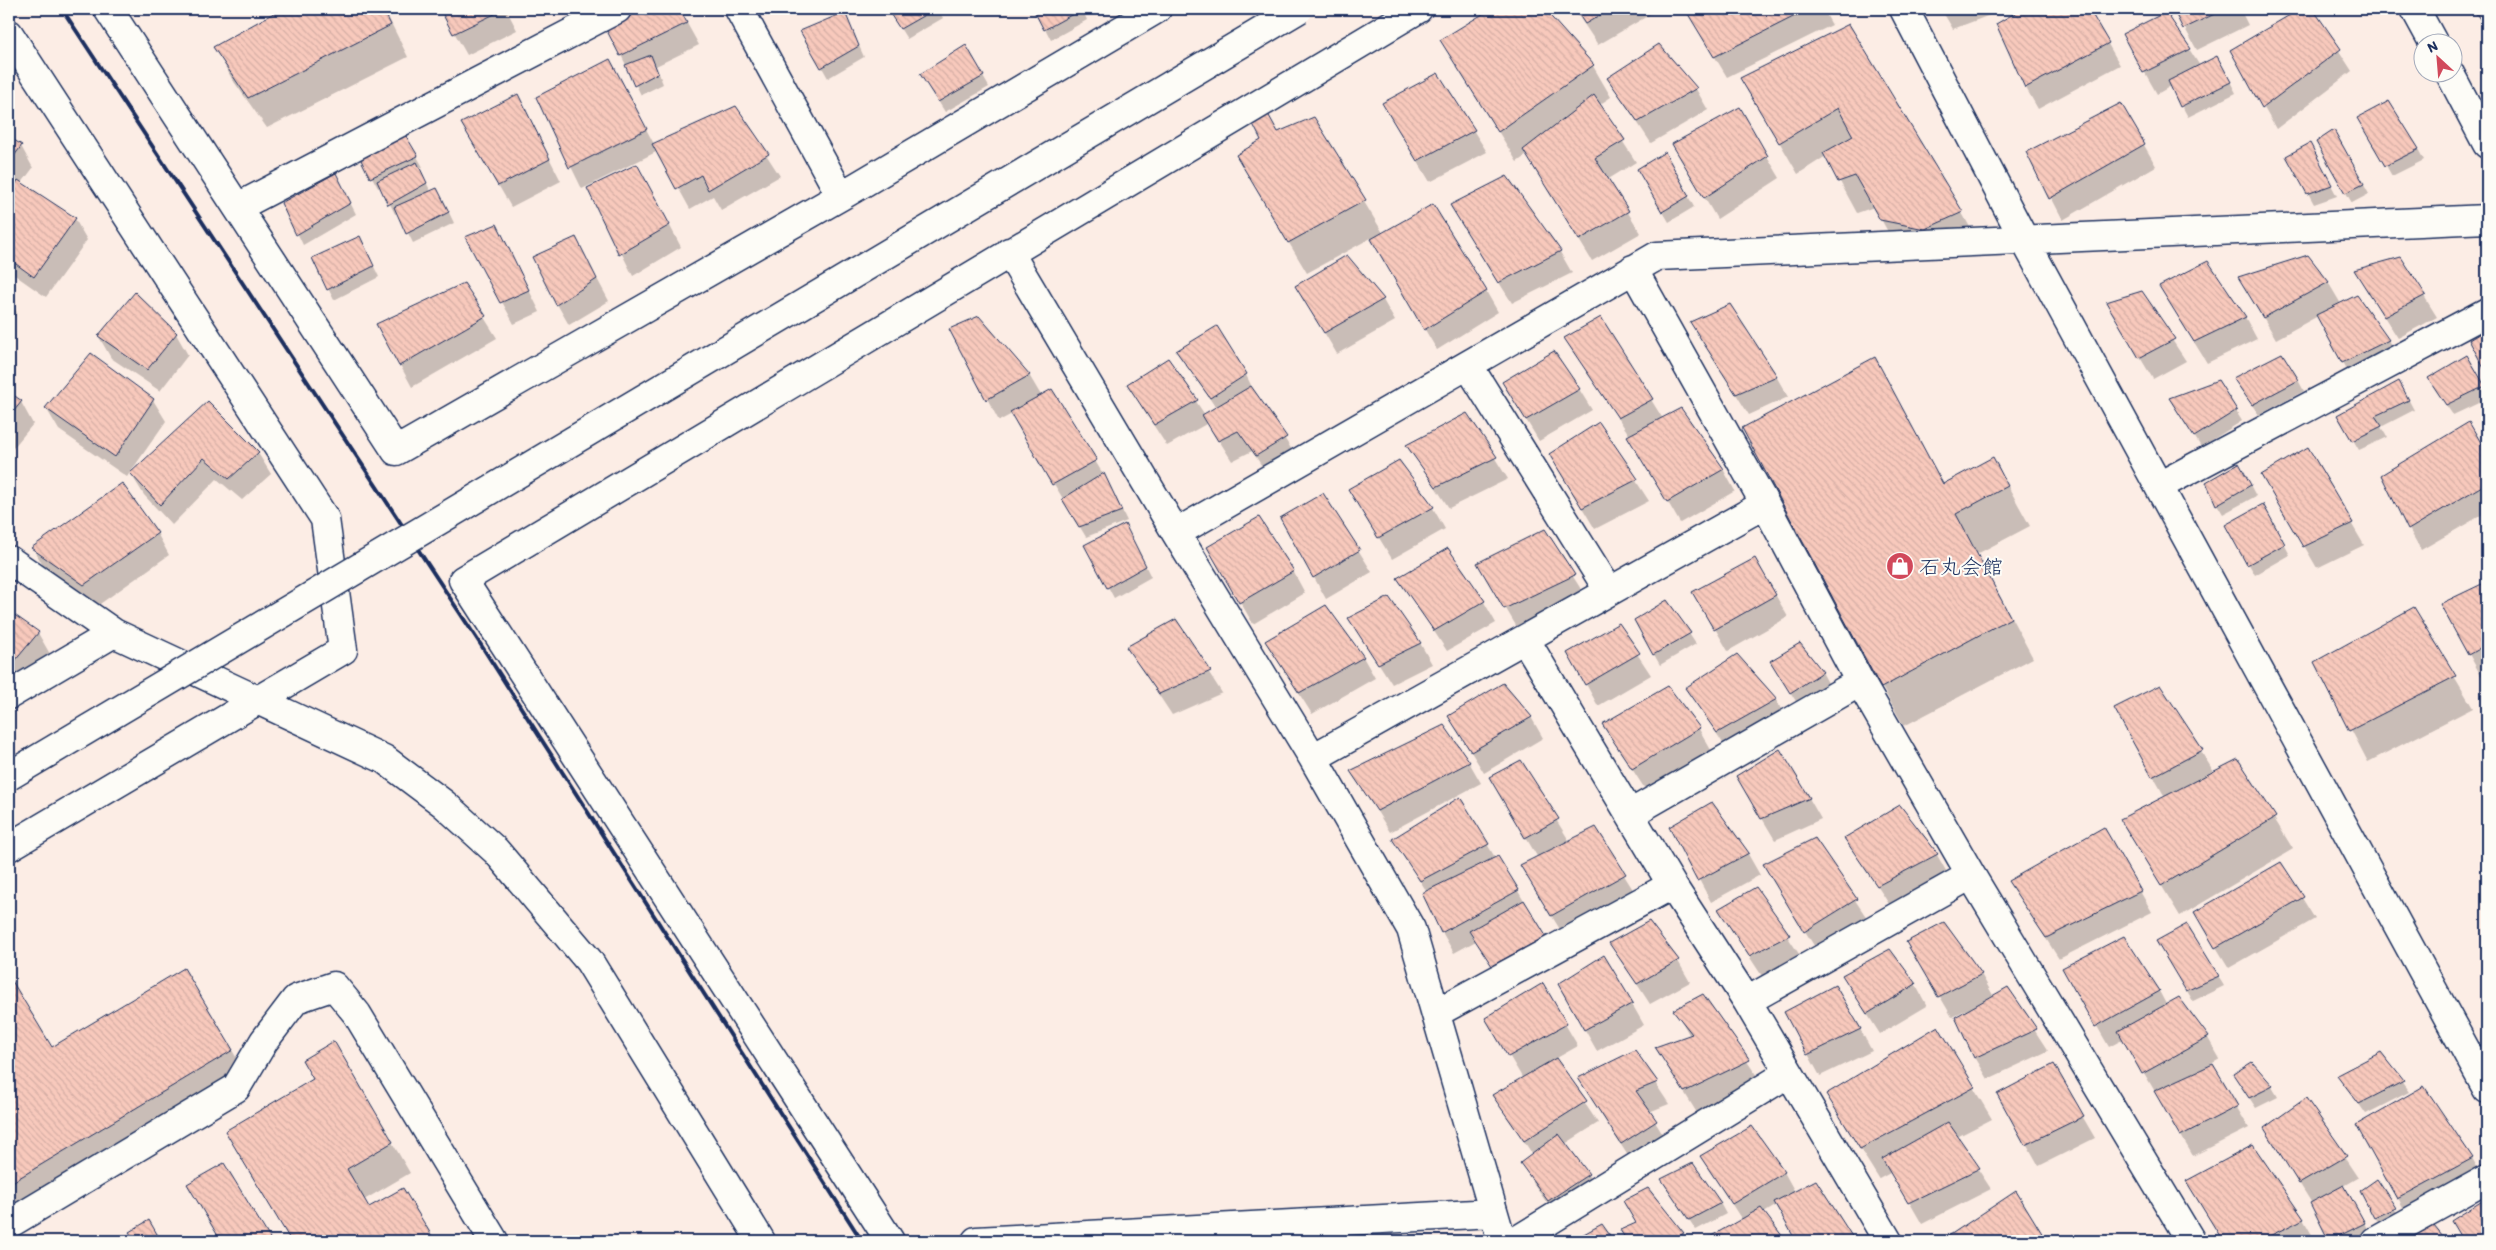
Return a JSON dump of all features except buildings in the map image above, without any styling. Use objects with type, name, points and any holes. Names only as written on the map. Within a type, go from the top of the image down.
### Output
[{"type":"street","points":[[108,9],[396,451],[841,196],[1157,9]]},
{"type":"street","points":[[238,208],[617,9]]},
{"type":"street","points":[[739,9],[841,196]]},
{"type":"street","points":[[9,776],[1298,9]]},
{"type":"street","points":[[890,1241],[463,580],[1418,9]]},
{"type":"street","points":[[1904,9],[2024,240],[2487,1089]]},
{"type":"street","points":[[2415,9],[2428,32]]},
{"type":"street","points":[[9,34],[325,519],[344,650],[9,847]]},
{"type":"street","points":[[2457,82],[2480,113],[2487,144]]},
{"type":"street","points":[[1176,533],[1657,256],[2487,219]]},
{"type":"street","points":[[1010,252],[1312,758],[1411,929],[1502,1241]]},
{"type":"street","points":[[1633,269],[1765,504],[1860,682],[1971,875],[2191,1241]]},
{"type":"street","points":[[2159,486],[2487,312]]},
{"type":"street","points":[[1468,365],[1609,591]]},
{"type":"street","points":[[1312,758],[1765,504]]},
{"type":"street","points":[[9,560],[114,633],[259,699],[384,759],[444,804],[496,851],[589,961],[761,1241]]},
{"type":"street","points":[[9,695],[114,633]]},
{"type":"street","points":[[1525,639],[1672,885],[1747,1001],[1888,1241]]},
{"type":"street","points":[[1630,814],[1860,682]]},
{"type":"street","points":[[1747,1001],[1971,875]]},
{"type":"street","points":[[1436,1013],[1672,885]]},
{"type":"street","points":[[9,1224],[236,1088],[264,1042],[296,1000],[334,986],[357,1014],[494,1241]]},
{"type":"street","points":[[1516,1241],[1790,1073]]},
{"type":"street","points":[[2375,1241],[2487,1179]]},
{"type":"street","points":[[976,1241],[1494,1213]]},
{"type":"railway","points":[[62,9],[481,645],[862,1241]]},
{"type":"place","name":"石丸会館","points":[[1900,566]]}]
